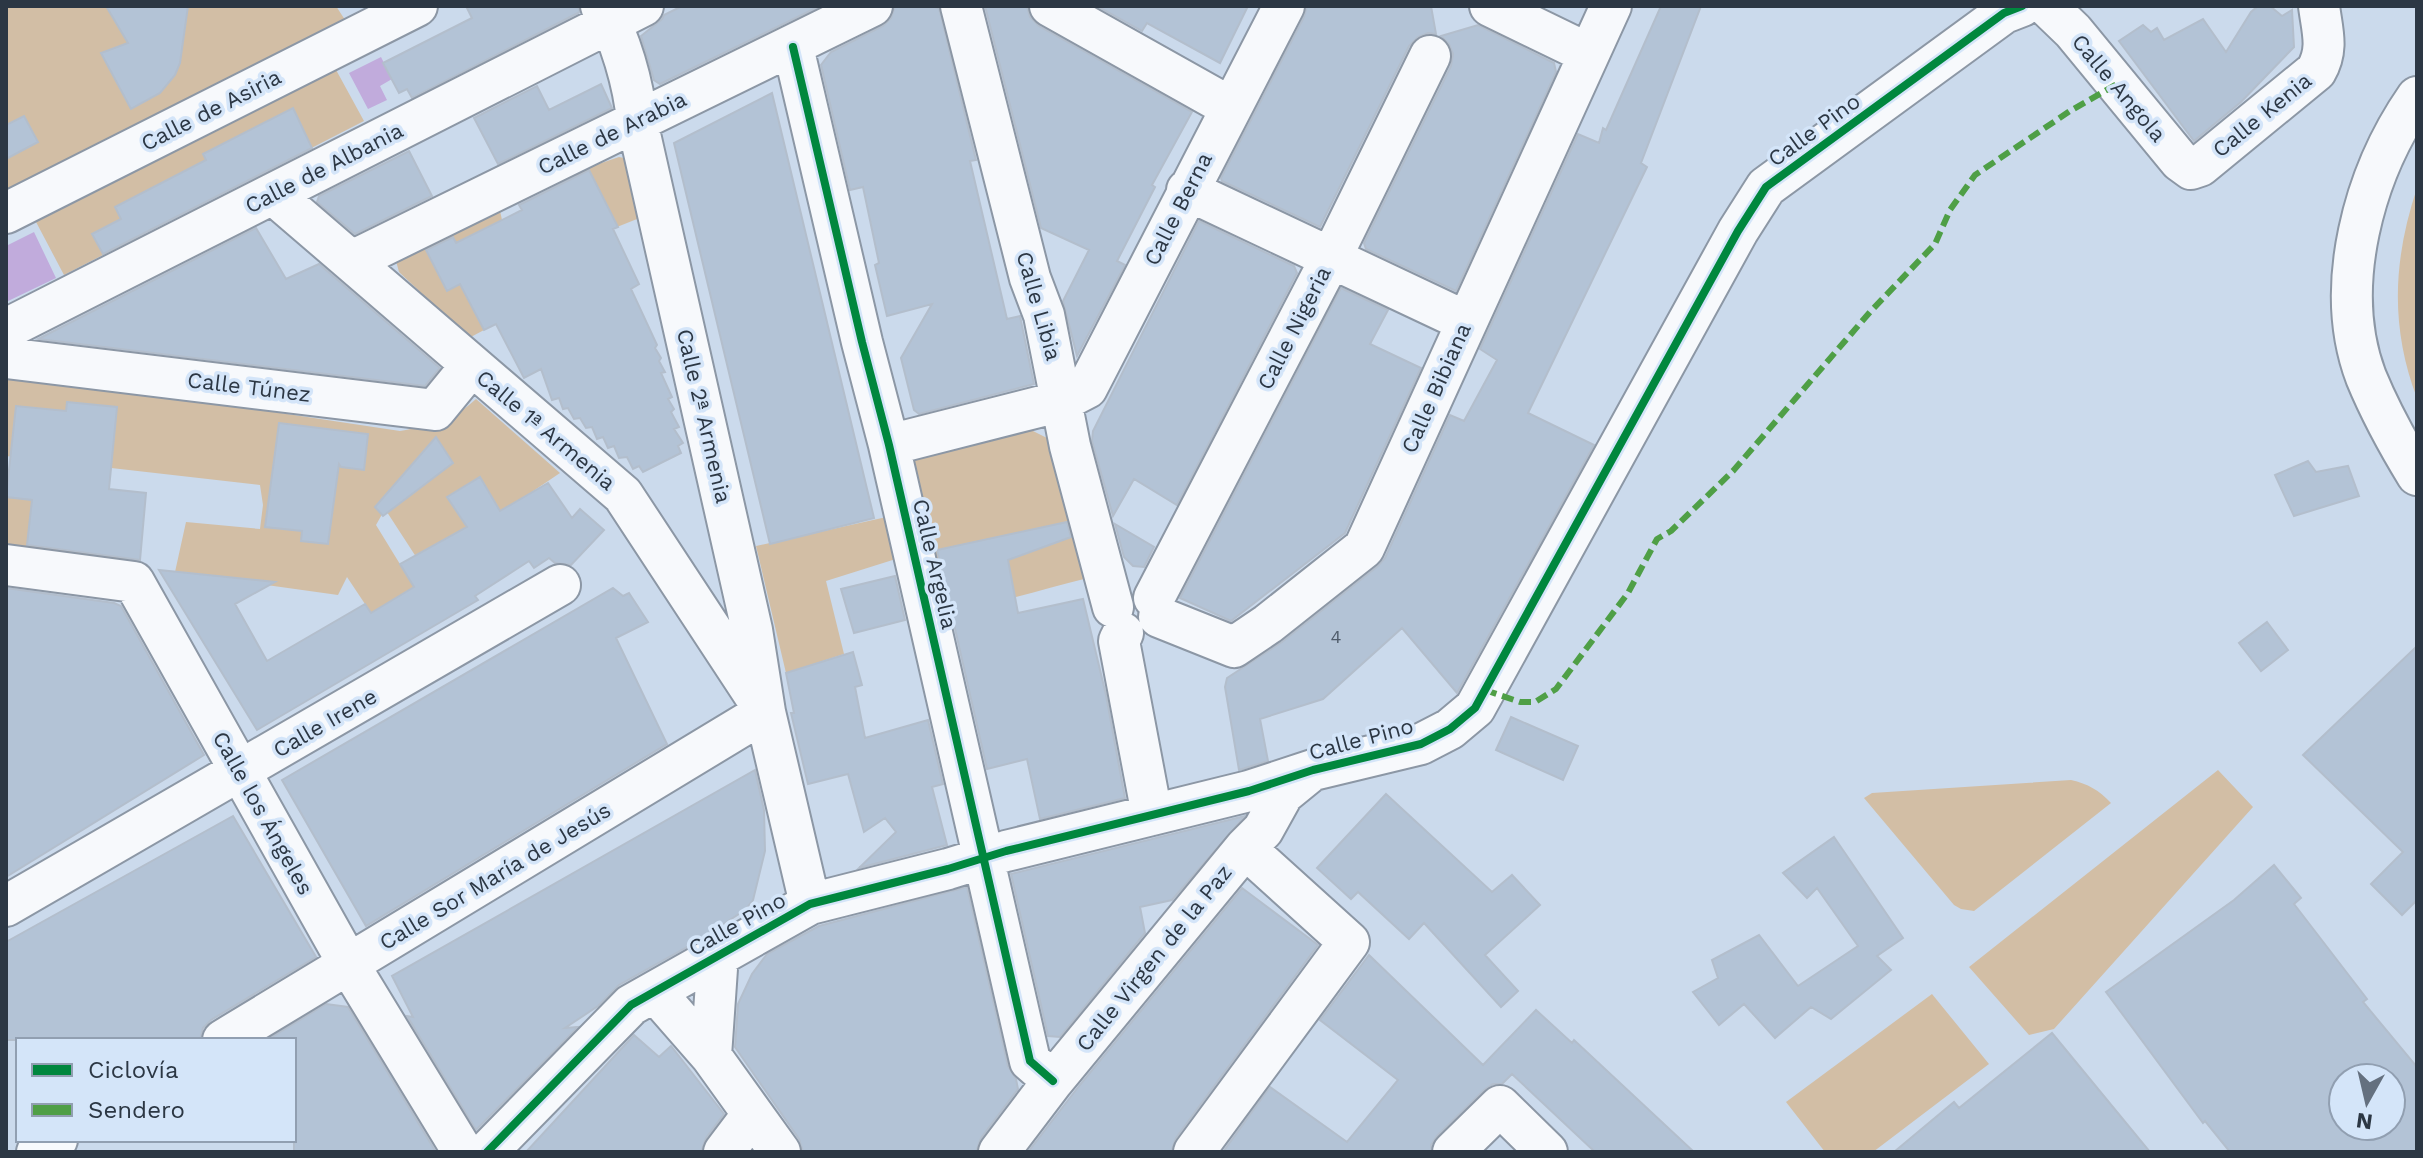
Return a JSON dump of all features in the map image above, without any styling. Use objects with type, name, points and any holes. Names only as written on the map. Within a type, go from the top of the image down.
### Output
[{"type":"street","name":"Calle de Asiria","points":[[6,213],[417,6]]},
{"type":"street","name":"Calle de Arabia","points":[[352,261],[872,6]]},
{"type":"street","name":"Calle Libia","points":[[961,6],[1030,278],[1044,315],[1070,446],[1118,620],[1119,641],[1152,815]]},
{"type":"street","points":[[1050,6],[1230,107]]},
{"type":"street","name":"Calle Berna","points":[[1062,401],[1087,388],[1284,6]]},
{"type":"street","name":"Calle Bibiana","points":[[1156,608],[1234,647],[1364,548],[1611,6]]},
{"type":"street","name":"Calle Pino","points":[[487,1152],[631,1005],[810,904],[1421,744],[1450,729],[1475,708],[1738,231],[1766,187],[2004,13],[2022,6]]},
{"type":"street","name":"Calle Angola","points":[[2047,6],[2073,31],[2180,161],[2191,169]]},
{"type":"street","name":"Calle Kenia","points":[[2191,169],[2200,166],[2316,71],[2324,57],[2325,46],[2319,6]]},
{"type":"street","points":[[1502,9],[1589,54]]},
{"type":"street","name":"Calle 2ª Armenia","points":[[618,11],[637,121],[752,630],[765,712],[810,904]]},
{"type":"street","name":"Calle de Albania","points":[[6,329],[273,194],[618,11]]},
{"type":"street","name":"Calle Argelia","points":[[793,47],[889,445],[1030,1061],[1053,1081]]},
{"type":"street","name":"Calle Nigeria","points":[[1156,608],[1430,56]]},
{"type":"street","points":[[2417,97],[2384,154],[2366,201],[2357,240],[2354,306],[2366,375],[2417,475]]},
{"type":"street","points":[[1187,190],[1465,321]]},
{"type":"street","name":"Calle 1ª Armenia","points":[[273,194],[623,495],[765,712]]},
{"type":"street","name":"Calle Túnez","points":[[6,358],[435,410],[471,366]]},
{"type":"street","points":[[889,445],[1062,401]]},
{"type":"street","name":"Calle los Ángeles","points":[[6,565],[134,582],[349,965],[463,1152]]},
{"type":"street","name":"Calle Irene","points":[[6,906],[560,585]]},
{"type":"street","points":[[1118,620],[1116,600],[1127,591],[1142,590],[1156,608]]},
{"type":"street","name":"Calle Sor María de Jesús","points":[[226,1038],[765,712]]},
{"type":"street","name":"Calle Virgen de la Paz","points":[[999,1152],[1053,1081],[1263,830],[1283,794],[1313,770]]},
{"type":"street","points":[[1194,1152],[1349,942],[1245,848]]},
{"type":"street","points":[[711,1056],[718,954]]},
{"type":"street","points":[[655,992],[711,1056],[780,1152]]},
{"type":"street","points":[[1453,1152],[1500,1106],[1547,1152]]},
{"type":"street","points":[[724,1152],[752,1115]]},
{"type":"shaded area","points":[[6,6],[336,6],[347,23],[6,192]]},
{"type":"shaded area","points":[[381,57],[392,79],[380,86],[387,100],[368,109],[349,73]]},
{"type":"shaded area","points":[[335,68],[364,121],[64,275],[35,220]]},
{"type":"shaded area","points":[[619,157],[629,159],[642,217],[617,227],[593,178],[579,184],[575,172]]},
{"type":"shaded area","points":[[2417,188],[2417,398],[2402,345],[2398,293],[2403,241]]},
{"type":"shaded area","points":[[499,206],[502,220],[430,257],[446,290],[460,284],[484,330],[469,338],[399,272],[396,261]]},
{"type":"shaded area","points":[[34,232],[56,278],[6,302],[6,246]]},
{"type":"shaded area","points":[[6,374],[400,431],[441,421],[476,399],[560,473],[422,566],[385,509],[376,525],[414,587],[371,613],[347,577],[338,595],[175,572],[186,522],[260,529],[263,505],[260,485],[6,456]]},
{"type":"shaded area","points":[[1027,428],[1047,438],[1084,579],[995,602],[941,608],[909,476],[915,454]]},
{"type":"shaded area","points":[[6,478],[133,492],[126,564],[6,549]]},
{"type":"shaded area","points":[[891,516],[899,558],[826,581],[844,654],[786,673],[756,546]]},
{"type":"shaded area","points":[[2218,770],[2253,807],[2054,1029],[2029,1035],[1969,967]]},
{"type":"shaded area","points":[[2071,780],[2093,788],[2111,803],[1974,911],[1954,905],[1864,798],[1872,793]]},
{"type":"shaded area","points":[[1932,994],[1989,1064],[1873,1152],[1825,1152],[1786,1102]]},
{"type":"building","points":[[106,6],[188,6],[180,63],[175,75],[160,93],[131,109],[101,53],[128,43]]},
{"type":"building","points":[[466,6],[578,6],[580,12],[412,98],[407,89],[399,93],[383,63],[472,18]]},
{"type":"building","points":[[682,6],[820,6],[660,84],[654,80],[641,36],[664,15]]},
{"type":"building","points":[[895,6],[939,8],[976,160],[970,161],[1007,319],[1020,316],[1034,384],[919,414],[914,410],[901,358],[932,304],[887,316],[875,265],[879,263],[863,187],[850,190],[821,65],[831,52],[883,26],[891,18]]},
{"type":"building","points":[[985,6],[1027,6],[1030,17],[1039,26],[1192,112],[1152,185],[1155,187],[1117,261],[1125,265],[1077,356],[1063,301],[1089,250],[1041,228]]},
{"type":"building","points":[[1097,6],[1248,6],[1220,63],[1147,23],[1142,31]]},
{"type":"building","points":[[1307,6],[1431,6],[1436,34],[1418,37],[1409,46],[1320,227],[1221,178]]},
{"type":"building","points":[[1661,6],[1701,6],[1641,163],[1647,167],[1528,413],[1594,445],[1457,693],[1402,628],[1323,699],[1260,719],[1268,761],[1239,770],[1225,687],[1227,678],[1282,642],[1385,558],[1450,415],[1464,421],[1497,360],[1480,349],[1578,134],[1599,143],[1603,128],[1606,130]]},
{"type":"building","points":[[2258,6],[2270,6],[2282,16],[2292,10],[2294,47],[2241,102],[2194,141],[2119,41],[2143,25],[2151,32],[2157,28],[2164,40],[2203,19],[2226,52]]},
{"type":"building","points":[[1478,25],[1554,63],[1556,72],[1456,291],[1366,249],[1364,243],[1451,66],[1453,54],[1441,36]]},
{"type":"building","points":[[601,84],[612,108],[498,164],[474,118],[537,86],[549,110]]},
{"type":"building","points":[[772,93],[874,518],[770,544],[674,143]]},
{"type":"building","points":[[293,108],[312,148],[103,254],[92,234],[121,219],[115,207],[206,160],[203,154]]},
{"type":"building","points":[[24,116],[38,142],[6,159],[6,125]]},
{"type":"building","points":[[409,151],[432,196],[355,234],[317,202],[319,196]]},
{"type":"building","points":[[589,170],[618,227],[613,229],[639,284],[631,289],[657,345],[655,348],[665,372],[661,373],[672,397],[668,399],[674,409],[671,412],[679,427],[674,429],[683,443],[678,446],[681,453],[643,472],[639,466],[633,469],[627,457],[619,458],[614,446],[608,448],[603,437],[597,439],[592,427],[586,428],[580,418],[574,419],[568,408],[563,409],[559,398],[552,400],[541,369],[524,378],[496,324],[484,330],[460,284],[447,291],[426,250],[453,237],[456,243],[522,210],[519,205]]},
{"type":"building","points":[[1199,221],[1294,266],[1297,273],[1177,505],[1134,479],[1113,516],[1092,441],[1093,431]]},
{"type":"building","points":[[256,228],[286,279],[319,264],[440,368],[425,386],[38,339]]},
{"type":"building","points":[[1341,288],[1388,310],[1370,344],[1421,368],[1345,533],[1231,621],[1180,598]]},
{"type":"building","points":[[67,402],[117,407],[109,489],[146,493],[140,560],[27,545],[32,500],[6,497],[16,406],[66,411]]},
{"type":"building","points":[[279,423],[368,434],[364,470],[341,467],[339,464],[328,544],[301,541],[302,531],[265,527]]},
{"type":"building","points":[[436,437],[453,463],[383,516],[375,507]]},
{"type":"building","points":[[2308,461],[2316,472],[2348,466],[2359,496],[2294,516],[2275,475]]},
{"type":"building","points":[[480,477],[500,511],[548,483],[572,518],[580,509],[604,530],[571,565],[555,563],[549,558],[534,568],[529,561],[475,596],[478,600],[257,730],[159,570],[275,582],[235,604],[267,661],[365,604],[371,613],[414,587],[400,564],[467,527],[447,497]]},
{"type":"building","points":[[1067,522],[1071,537],[1008,560],[1018,613],[1083,599],[1106,695],[1125,798],[1040,819],[1027,759],[987,769],[937,550]]},
{"type":"building","points":[[1115,524],[1154,547],[1144,567],[1133,566],[1124,557]]},
{"type":"building","points":[[895,576],[905,620],[854,633],[841,589]]},
{"type":"building","points":[[6,588],[121,606],[204,755],[6,877]]},
{"type":"building","points":[[613,588],[623,596],[629,593],[648,622],[616,638],[667,744],[366,926],[282,780]]},
{"type":"building","points":[[2267,622],[2288,650],[2261,671],[2239,643]]},
{"type":"building","points":[[2417,646],[2417,900],[2402,915],[2371,884],[2403,852],[2303,755]]},
{"type":"building","points":[[853,652],[862,685],[855,687],[865,738],[928,720],[943,784],[932,787],[947,845],[859,868],[896,832],[885,818],[864,832],[848,774],[808,784],[791,713],[794,713],[786,673]]},
{"type":"building","points":[[1511,717],[1578,746],[1563,780],[1496,750]]},
{"type":"building","points":[[755,770],[764,810],[765,851],[753,900],[745,910],[696,942],[619,985],[598,1006],[565,1028],[578,1027],[476,1130],[407,1016],[413,1017],[392,976]]},
{"type":"building","points":[[1386,794],[1492,892],[1512,875],[1540,905],[1485,955],[1518,991],[1501,1007],[1424,923],[1409,939],[1358,892],[1351,899],[1317,868]]},
{"type":"building","points":[[233,816],[316,957],[211,1020],[203,1028],[200,1038],[6,1040],[6,942]]},
{"type":"building","points":[[1245,816],[1172,900],[1140,907],[1145,933],[1060,1037],[1048,1036],[1011,874]]},
{"type":"building","points":[[1834,837],[1903,938],[1877,956],[1891,970],[1831,1019],[1811,1007],[1775,1038],[1744,1004],[1719,1025],[1693,992],[1718,978],[1712,960],[1759,935],[1798,986],[1858,946],[1817,888],[1807,898],[1783,873]]},
{"type":"building","points":[[2274,865],[2301,898],[2294,904],[2367,999],[2363,1002],[2417,1067],[2417,1152],[2230,1152],[2205,1121],[2203,1123],[2106,992],[2234,900]]},
{"type":"building","points":[[967,887],[1008,1066],[1018,1089],[981,1138],[976,1152],[803,1152],[799,1139],[735,1047],[738,1004],[752,974],[767,954],[819,926]]},
{"type":"building","points":[[1242,888],[1318,945],[1176,1138],[1171,1152],[1028,1152],[1079,1086]]},
{"type":"building","points":[[1369,955],[1483,1065],[1536,1010],[1572,1043],[1574,1040],[1694,1152],[1595,1152],[1512,1074],[1502,1084],[1493,1084],[1484,1090],[1437,1136],[1431,1145],[1431,1152],[1223,1152],[1270,1087],[1347,1142],[1398,1080],[1320,1020]]},
{"type":"building","points":[[326,1004],[348,1007],[436,1152],[294,1152],[296,1038],[270,1038]]},
{"type":"building","points":[[2052,1033],[2150,1152],[1894,1152],[1954,1102],[1959,1108]]},
{"type":"building","points":[[634,1035],[659,1057],[671,1046],[724,1114],[706,1138],[701,1152],[526,1152]]},
{"type":"marked path","points":[[1485,690],[1520,702],[1535,702],[1556,689],[1628,593],[1657,539],[1671,531],[1733,471],[1870,312],[1935,244],[1950,210],[1975,175],[2070,111],[2117,84]]},
{"type":"cycle path","points":[[487,1152],[631,1005],[810,904],[1421,744],[1450,729],[1475,708],[1738,231],[1766,187],[2004,13],[2022,6]]},
{"type":"cycle path","points":[[793,47],[889,445],[1030,1061],[1053,1081]]}]
